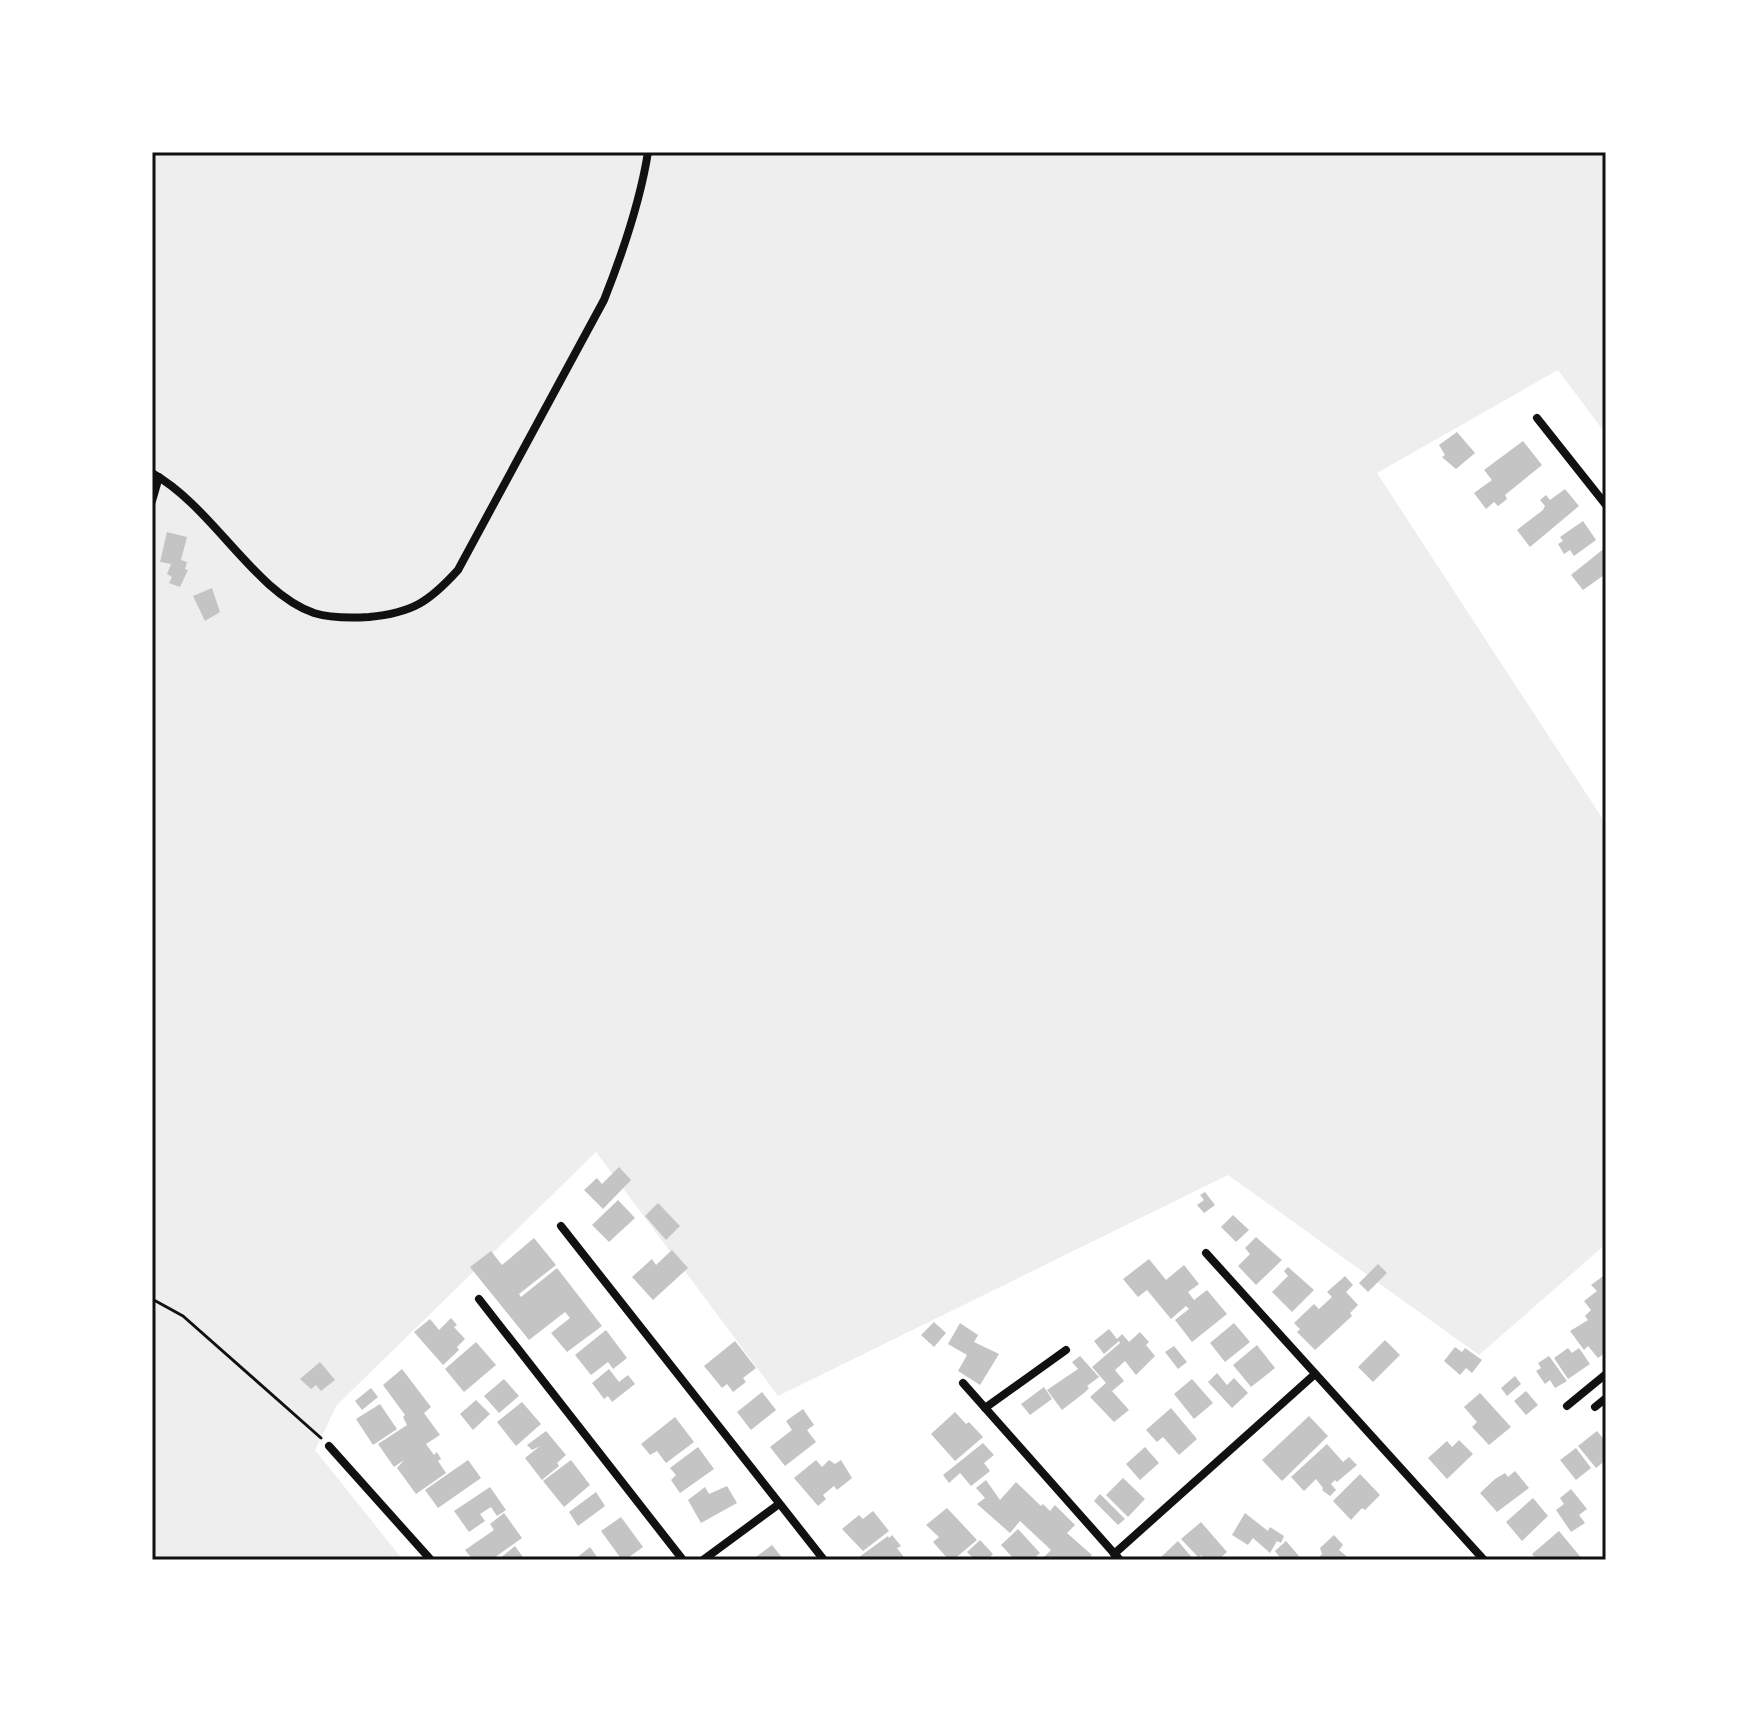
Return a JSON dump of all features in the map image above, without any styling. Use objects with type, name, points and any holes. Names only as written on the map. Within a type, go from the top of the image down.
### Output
[{"type":"street","points":[[152,501],[155,475],[196,505],[268,582],[290,600],[315,614],[364,617],[394,614],[417,607],[437,593],[458,570],[604,300],[622,254],[644,181],[648,152]]},
{"type":"street","points":[[1537,418],[1606,505]]},
{"type":"street","points":[[561,1226],[824,1560]]},
{"type":"street","points":[[1206,1253],[1484,1560]]},
{"type":"street","points":[[479,1299],[683,1560]]},
{"type":"street","points":[[985,1408],[1066,1350]]},
{"type":"street","points":[[963,1383],[1117,1557],[1315,1374]]},
{"type":"street","points":[[1567,1406],[1606,1374]]},
{"type":"street","points":[[1595,1407],[1606,1398]]},
{"type":"street","points":[[329,1446],[431,1560]]},
{"type":"street","points":[[703,1560],[779,1504]]},
{"type":"path","points":[[152,1299],[183,1316],[299,1416],[329,1446]]},
{"type":"shaded area","points":[[152,152],[1606,152],[1606,434],[1558,370],[1377,473],[1606,824],[1606,1244],[1479,1355],[1228,1175],[778,1396],[596,1152],[337,1405],[315,1450],[403,1560],[152,1560]]},
{"type":"building","points":[[1457,432],[1475,453],[1456,469],[1442,457],[1445,455],[1439,445]]},
{"type":"building","points":[[1523,441],[1542,465],[1505,495],[1507,499],[1498,506],[1494,502],[1486,509],[1474,493],[1492,480],[1484,470]]},
{"type":"building","points":[[1565,489],[1579,506],[1530,547],[1517,530],[1543,510],[1545,506],[1540,500],[1546,495],[1550,500]]},
{"type":"building","points":[[1583,521],[1596,540],[1574,556],[1570,550],[1564,554],[1558,544],[1563,541],[1560,537]]},
{"type":"building","points":[[167,532],[187,537],[181,560],[187,562],[185,569],[188,570],[180,587],[169,583],[172,577],[167,574],[171,564],[160,562]]},
{"type":"building","points":[[1606,547],[1606,578],[1604,575],[1583,590],[1571,575]]},
{"type":"building","points":[[212,588],[220,612],[205,621],[193,596]]},
{"type":"building","points":[[619,1167],[631,1180],[603,1209],[584,1190],[597,1178],[602,1184]]},
{"type":"building","points":[[1205,1192],[1215,1205],[1204,1213],[1197,1205],[1204,1200],[1200,1195]]},
{"type":"building","points":[[618,1200],[635,1218],[609,1242],[592,1225]]},
{"type":"building","points":[[658,1203],[680,1226],[666,1240],[645,1216]]},
{"type":"building","points":[[1233,1215],[1249,1230],[1236,1242],[1221,1227]]},
{"type":"building","points":[[1256,1237],[1282,1260],[1256,1285],[1238,1266],[1250,1254],[1245,1248]]},
{"type":"building","points":[[534,1238],[556,1265],[519,1294],[521,1297],[557,1268],[602,1326],[567,1352],[551,1333],[570,1318],[565,1312],[529,1340],[470,1267],[491,1251],[502,1265]]},
{"type":"building","points":[[672,1250],[688,1268],[653,1300],[632,1277],[652,1259],[656,1265]]},
{"type":"building","points":[[1149,1259],[1166,1280],[1184,1265],[1199,1284],[1188,1292],[1194,1300],[1207,1290],[1227,1314],[1192,1342],[1175,1320],[1189,1309],[1186,1306],[1171,1319],[1147,1290],[1138,1297],[1123,1279]]},
{"type":"building","points":[[1378,1264],[1387,1273],[1368,1292],[1359,1283]]},
{"type":"building","points":[[1288,1267],[1314,1290],[1292,1312],[1272,1292],[1288,1276],[1284,1271]]},
{"type":"building","points":[[1606,1274],[1606,1352],[1598,1358],[1588,1346],[1584,1350],[1570,1331],[1588,1320],[1585,1316],[1591,1310],[1584,1301],[1597,1291],[1591,1285]]},
{"type":"building","points":[[1345,1276],[1353,1285],[1346,1292],[1358,1305],[1350,1313],[1352,1316],[1315,1350],[1297,1332],[1300,1329],[1294,1323],[1314,1304],[1319,1309],[1332,1297],[1327,1292]]},
{"type":"building","points":[[451,1318],[457,1325],[454,1327],[465,1339],[457,1347],[459,1350],[443,1365],[414,1332],[430,1319],[439,1330]]},
{"type":"building","points":[[934,1322],[946,1333],[934,1347],[921,1335]]},
{"type":"building","points":[[960,1323],[978,1335],[974,1342],[999,1354],[980,1385],[958,1371],[967,1355],[948,1344]]},
{"type":"building","points":[[1234,1323],[1250,1342],[1225,1362],[1210,1343]]},
{"type":"building","points":[[1109,1329],[1117,1339],[1122,1334],[1129,1342],[1140,1332],[1155,1356],[1136,1375],[1125,1361],[1115,1370],[1124,1381],[1112,1391],[1129,1410],[1114,1422],[1090,1397],[1106,1383],[1092,1367],[1120,1343],[1104,1354],[1094,1341]]},
{"type":"building","points":[[606,1330],[627,1358],[613,1369],[608,1362],[591,1375],[575,1355]]},
{"type":"building","points":[[1385,1340],[1400,1355],[1373,1382],[1358,1367]]},
{"type":"building","points":[[735,1341],[756,1368],[743,1378],[746,1382],[733,1392],[727,1384],[722,1388],[704,1366]]},
{"type":"building","points":[[476,1342],[496,1365],[464,1392],[445,1369]]},
{"type":"building","points":[[1257,1345],[1275,1368],[1251,1387],[1233,1365]]},
{"type":"building","points":[[1174,1346],[1187,1362],[1178,1369],[1165,1352]]},
{"type":"building","points":[[1455,1347],[1462,1352],[1465,1348],[1482,1360],[1472,1373],[1466,1368],[1460,1375],[1444,1361]]},
{"type":"building","points":[[1568,1348],[1572,1353],[1579,1348],[1590,1364],[1568,1379],[1554,1358]]},
{"type":"building","points":[[1080,1356],[1099,1377],[1062,1410],[1047,1390],[1078,1369],[1072,1362]]},
{"type":"building","points":[[1549,1356],[1567,1381],[1555,1388],[1550,1380],[1545,1384],[1536,1371],[1541,1368],[1538,1363]]},
{"type":"building","points":[[320,1362],[335,1380],[321,1391],[316,1385],[311,1389],[300,1379]]},
{"type":"building","points":[[402,1369],[431,1407],[424,1413],[440,1435],[426,1444],[434,1455],[437,1452],[441,1459],[438,1461],[446,1473],[416,1494],[397,1468],[404,1460],[394,1467],[378,1444],[407,1425],[405,1415],[383,1385]]},
{"type":"building","points":[[609,1369],[619,1382],[628,1375],[635,1384],[612,1402],[608,1396],[604,1399],[592,1383]]},
{"type":"building","points":[[1217,1373],[1227,1385],[1234,1378],[1248,1393],[1232,1408],[1208,1382]]},
{"type":"building","points":[[1515,1376],[1521,1384],[1507,1396],[1501,1388]]},
{"type":"building","points":[[504,1379],[519,1396],[499,1413],[484,1396]]},
{"type":"building","points":[[1192,1379],[1213,1403],[1194,1419],[1174,1394]]},
{"type":"building","points":[[1044,1387],[1052,1399],[1030,1415],[1021,1404]]},
{"type":"building","points":[[371,1388],[378,1397],[362,1410],[355,1401]]},
{"type":"building","points":[[1526,1391],[1538,1405],[1526,1415],[1514,1401]]},
{"type":"building","points":[[762,1392],[776,1410],[751,1430],[737,1412]]},
{"type":"building","points":[[1480,1393],[1511,1427],[1489,1445],[1472,1427],[1477,1422],[1464,1407]]},
{"type":"building","points":[[476,1400],[490,1414],[473,1430],[460,1414]]},
{"type":"building","points":[[522,1402],[541,1424],[516,1446],[497,1422]]},
{"type":"building","points":[[380,1404],[397,1429],[373,1445],[356,1419]]},
{"type":"building","points":[[1171,1408],[1197,1439],[1179,1455],[1163,1437],[1157,1442],[1146,1430]]},
{"type":"building","points":[[803,1409],[814,1425],[807,1430],[816,1442],[785,1466],[770,1447],[792,1430],[786,1421]]},
{"type":"building","points":[[955,1412],[983,1437],[955,1461],[931,1434]]},
{"type":"building","points":[[1309,1416],[1328,1436],[1282,1481],[1262,1460]]},
{"type":"building","points":[[675,1417],[694,1442],[666,1463],[657,1451],[650,1455],[641,1444]]},
{"type":"building","points":[[546,1431],[566,1455],[557,1463],[559,1466],[542,1480],[525,1458],[540,1446],[532,1450],[527,1445]]},
{"type":"building","points":[[1597,1431],[1606,1442],[1606,1460],[1596,1468],[1578,1446]]},
{"type":"building","points":[[1459,1440],[1473,1454],[1447,1479],[1428,1458],[1447,1441],[1452,1447]]},
{"type":"building","points":[[983,1443],[994,1455],[984,1463],[990,1471],[971,1486],[960,1473],[949,1483],[943,1475]]},
{"type":"building","points":[[1327,1444],[1343,1462],[1349,1457],[1357,1465],[1331,1484],[1336,1490],[1330,1496],[1316,1479],[1304,1491],[1291,1477]]},
{"type":"building","points":[[698,1447],[714,1469],[680,1493],[671,1480],[676,1475],[670,1468]]},
{"type":"building","points":[[1145,1447],[1159,1463],[1140,1480],[1126,1464]]},
{"type":"building","points":[[1576,1448],[1591,1468],[1576,1480],[1560,1460]]},
{"type":"building","points":[[468,1460],[481,1478],[438,1508],[425,1490]]},
{"type":"building","points":[[571,1460],[590,1485],[564,1507],[543,1481]]},
{"type":"building","points":[[816,1460],[822,1467],[829,1460],[835,1464],[841,1460],[852,1478],[837,1490],[834,1486],[823,1495],[826,1499],[818,1506],[794,1478]]},
{"type":"building","points":[[1515,1471],[1529,1488],[1497,1512],[1480,1493],[1495,1479],[1505,1473],[1508,1477]]},
{"type":"building","points":[[1360,1474],[1380,1495],[1351,1520],[1333,1501]]},
{"type":"building","points":[[1123,1478],[1145,1499],[1128,1517],[1106,1495]]},
{"type":"building","points":[[986,1480],[1000,1500],[1016,1482],[1041,1506],[1043,1504],[1050,1511],[1055,1505],[1075,1525],[1067,1533],[1092,1555],[1088,1560],[1041,1560],[1051,1550],[1020,1521],[1010,1533],[977,1504],[985,1498],[976,1488]]},
{"type":"building","points":[[727,1486],[737,1503],[701,1523],[688,1500],[705,1487],[709,1494]]},
{"type":"building","points":[[490,1487],[506,1510],[497,1516],[491,1507],[480,1514],[485,1521],[469,1532],[454,1511]]},
{"type":"building","points":[[1571,1489],[1587,1509],[1579,1515],[1585,1523],[1571,1532],[1556,1510],[1564,1504],[1560,1498]]},
{"type":"building","points":[[596,1492],[605,1506],[578,1526],[569,1512]]},
{"type":"building","points":[[1100,1494],[1125,1519],[1118,1525],[1094,1501]]},
{"type":"building","points":[[1533,1498],[1548,1516],[1522,1541],[1506,1522]]},
{"type":"building","points":[[947,1508],[977,1540],[953,1560],[949,1560],[933,1542],[939,1537],[926,1525]]},
{"type":"building","points":[[873,1511],[889,1531],[863,1551],[842,1529],[859,1515],[863,1519]]},
{"type":"building","points":[[504,1513],[522,1538],[491,1560],[473,1560],[465,1550],[494,1530],[490,1524]]},
{"type":"building","points":[[1245,1513],[1268,1531],[1270,1527],[1284,1536],[1270,1553],[1253,1538],[1248,1545],[1232,1535]]},
{"type":"building","points":[[621,1517],[643,1547],[625,1560],[601,1531]]},
{"type":"building","points":[[1201,1522],[1227,1552],[1218,1560],[1205,1560],[1201,1555],[1199,1558],[1181,1539]]},
{"type":"building","points":[[1018,1529],[1040,1553],[1032,1560],[1015,1560],[1001,1545]]},
{"type":"building","points":[[1559,1531],[1583,1560],[1537,1560],[1532,1554]]},
{"type":"building","points":[[892,1535],[901,1546],[897,1548],[906,1560],[855,1560],[888,1536]]},
{"type":"building","points":[[1334,1535],[1343,1545],[1339,1550],[1351,1560],[1316,1560],[1322,1554],[1320,1548]]},
{"type":"building","points":[[980,1540],[993,1554],[987,1560],[975,1560],[967,1552]]},
{"type":"building","points":[[1178,1541],[1194,1560],[1162,1560],[1160,1558]]},
{"type":"building","points":[[1286,1541],[1299,1556],[1294,1560],[1282,1560],[1275,1551]]},
{"type":"building","points":[[772,1545],[784,1560],[752,1560]]},
{"type":"building","points":[[515,1546],[525,1560],[498,1560]]},
{"type":"building","points":[[590,1547],[599,1560],[574,1560]]}]
